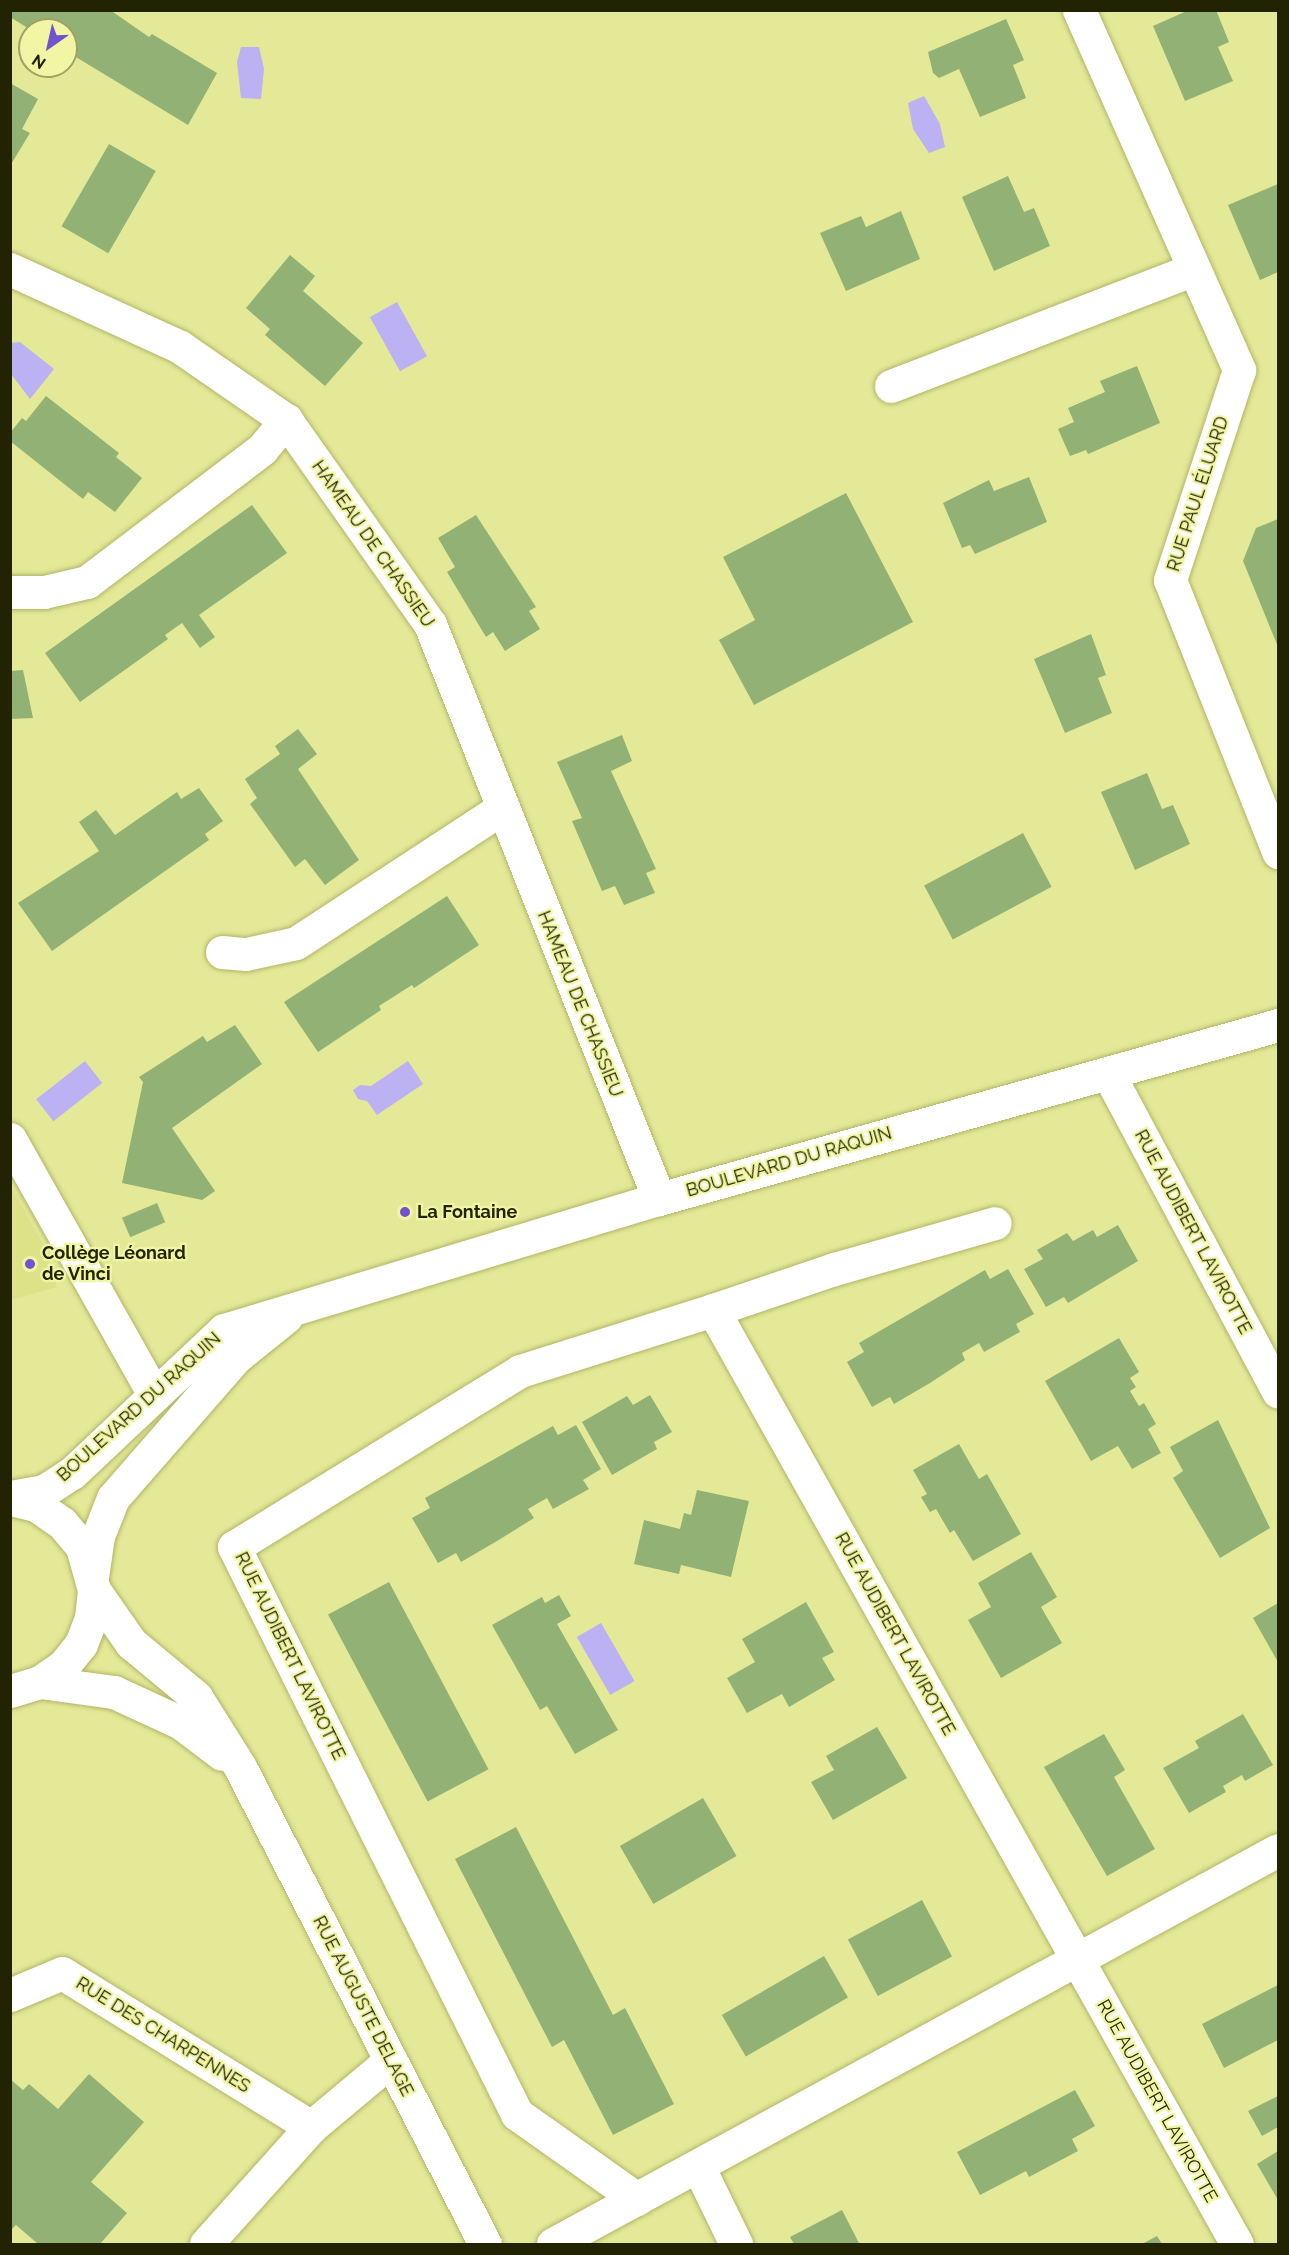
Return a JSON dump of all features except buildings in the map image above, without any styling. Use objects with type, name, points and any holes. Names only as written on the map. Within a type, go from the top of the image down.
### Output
[{"type":"street","name":"RUE PAUL ÉLUARD","points":[[1079,10],[1239,370],[1170,580],[1278,852]]},
{"type":"street","name":"HAMEAU DE CHASSIEU","points":[[10,269],[180,347],[286,420],[430,624],[659,1199]]},
{"type":"street","points":[[891,386],[1194,269]]},
{"type":"street","points":[[10,592],[44,592],[87,582],[262,449],[286,420]]},
{"type":"street","points":[[222,952],[246,954],[296,943],[502,808]]},
{"type":"street","name":"BOULEVARD DU RAQUIN","points":[[10,1498],[44,1491],[72,1473],[224,1330],[659,1199],[1278,1025]]},
{"type":"street","name":"RUE AUDIBERT LAVIROTTE","points":[[1108,1073],[1278,1392]]},
{"type":"street","points":[[10,1139],[154,1395]]},
{"type":"street","name":"RUE AUDIBERT LAVIROTTE","points":[[636,2199],[517,2114],[234,1547],[519,1371],[834,1269],[995,1223]]},
{"type":"street","name":"BOULEVARD DU RAQUIN","points":[[25,1687],[63,1666],[81,1644],[91,1618],[98,1536],[113,1498],[236,1357],[301,1305]]},
{"type":"street","name":"RUE AUDIBERT LAVIROTTE","points":[[712,1310],[1078,1957],[1237,2244]]},
{"type":"street","points":[[10,1498],[36,1505],[62,1523],[82,1547],[93,1583]]},
{"type":"street","name":"RUE AUGUSTE DELAGE","points":[[93,1583],[131,1643],[196,1697],[240,1767],[485,2244]]},
{"type":"street","name":"RUE AUGUSTE DELAGE","points":[[25,1687],[114,1692],[181,1723],[240,1767]]},
{"type":"street","points":[[553,2244],[1278,1850]]},
{"type":"street","name":"RUE DES CHARPENNES","points":[[10,1995],[62,1972],[311,2127]]},
{"type":"street","points":[[206,2244],[311,2127],[391,2060]]},
{"type":"street","points":[[698,2166],[736,2244]]},
{"type":"shaded area","points":[[241,47],[259,47],[264,69],[261,99],[241,98],[237,62]]},
{"type":"shaded area","points":[[924,96],[940,124],[945,147],[929,153],[913,129],[908,103]]},
{"type":"shaded area","points":[[397,302],[427,356],[400,371],[370,317]]},
{"type":"shaded area","points":[[20,342],[54,369],[30,399],[11,374],[11,343]]},
{"type":"shaded area","points":[[85,1061],[102,1083],[53,1121],[36,1099]]},
{"type":"shaded area","points":[[408,1061],[423,1084],[377,1115],[367,1101],[358,1099],[353,1090],[360,1085],[371,1086]]},
{"type":"shaded area","name":"Collège Léonard de Vinci","points":[[11,1187],[42,1242],[57,1287],[11,1300]]},
{"type":"shaded area","points":[[601,1623],[634,1681],[610,1695],[577,1637]]},
{"type":"place","name":"La Fontaine","points":[[405,1212]]},
{"type":"place","name":"Collège Léonard de Vinci","points":[[30,1264]]}]
